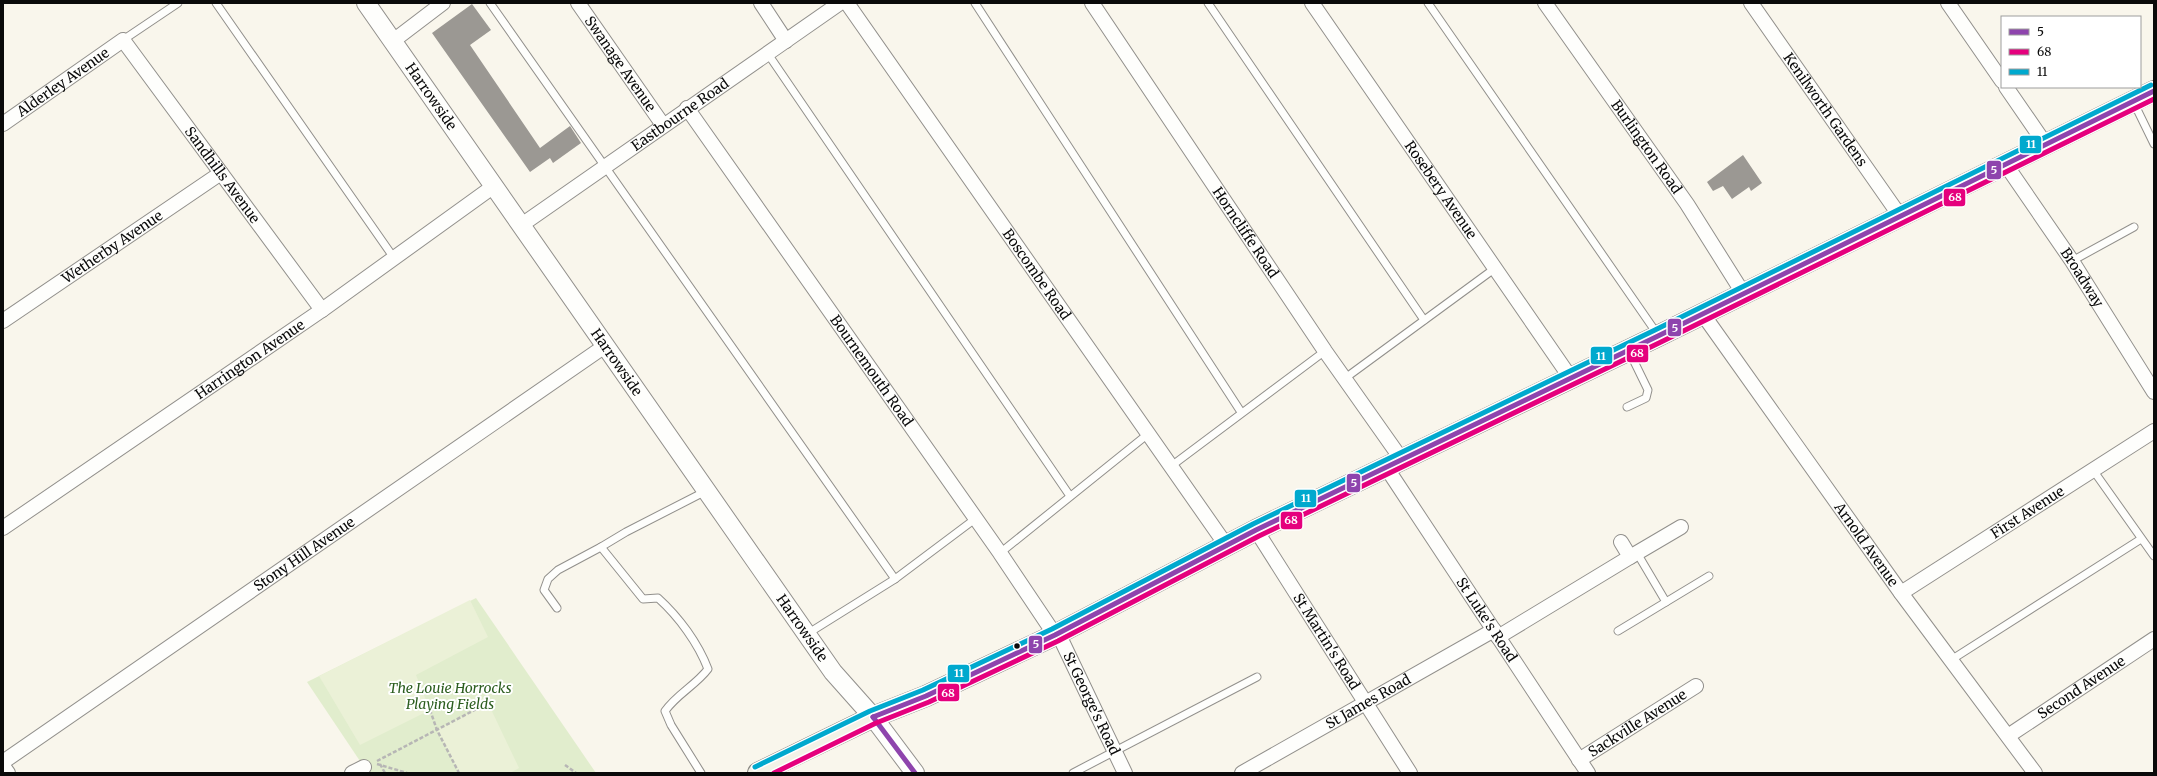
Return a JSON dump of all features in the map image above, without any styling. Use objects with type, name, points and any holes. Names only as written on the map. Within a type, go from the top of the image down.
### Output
[{"type":"main road","points":[[758,773],[873,718],[926,696],[1056,634],[1256,530],[1628,349],[1658,336],[1702,313],[2154,92]]},
{"type":"street","name":"Harrowside","points":[[366,3],[494,186],[520,226],[833,672],[873,718],[915,773]]},
{"type":"street","points":[[393,41],[443,3]]},
{"type":"street","name":"Swanage Avenue","points":[[578,3],[663,125]]},
{"type":"street","points":[[761,3],[786,41]]},
{"type":"street","name":"Eastbourne Road","points":[[520,226],[687,108],[768,54],[840,3]]},
{"type":"street","name":"Boscombe Road","points":[[847,3],[1226,545]]},
{"type":"street","name":"Horncliffe Road","points":[[1092,3],[1344,378],[1394,463]]},
{"type":"street","name":"Rosebery Avenue","points":[[1312,3],[1494,269],[1570,377]]},
{"type":"street","name":"Burlington Road","points":[[1545,3],[1687,204],[1743,293]]},
{"type":"street","name":"Kenilworth Gardens","points":[[1751,3],[1900,216]]},
{"type":"street","points":[[1948,3],[2001,80]]},
{"type":"street","name":"Alderley Avenue","points":[[3,124],[123,40]]},
{"type":"street","name":"Sandhills Avenue","points":[[123,40],[322,310]]},
{"type":"street","points":[[2007,88],[2046,145]]},
{"type":"street","name":"Bournemouth Road","points":[[687,108],[1056,634]]},
{"type":"street","name":"Broadway","points":[[2006,165],[2072,261],[2154,392]]},
{"type":"street","name":"Wetherby Avenue","points":[[3,321],[221,173]]},
{"type":"street","name":"Harrington Avenue","points":[[3,528],[322,310],[494,186]]},
{"type":"street","name":"Arnold Avenue","points":[[1702,313],[1902,593],[2035,773]]},
{"type":"street","name":"Stony Hill Avenue","points":[[3,762],[605,346]]},
{"type":"street","name":"First Avenue","points":[[1902,593],[2154,431]]},
{"type":"street","name":"St Luke's Road","points":[[1394,463],[1496,634],[1588,773]]},
{"type":"street","name":"St James Road","points":[[1242,773],[1365,702],[1496,634],[1681,527]]},
{"type":"street","name":"St Martin's Road","points":[[1256,530],[1410,773]]},
{"type":"street","points":[[1621,542],[1634,555]]},
{"type":"street","name":"St George's Road","points":[[1056,634],[1125,773]]},
{"type":"street","name":"Second Avenue","points":[[2008,736],[2154,639]]},
{"type":"street","name":"Sackville Avenue","points":[[1579,760],[1696,686]]},
{"type":"street","points":[[3,766],[8,773]]},
{"type":"lane","points":[[123,40],[178,3]]},
{"type":"lane","points":[[216,3],[394,258]]},
{"type":"lane","points":[[490,3],[604,167],[895,578]]},
{"type":"lane","points":[[975,3],[1241,412]]},
{"type":"lane","points":[[1208,3],[1424,320]]},
{"type":"lane","points":[[1428,3],[1658,336]]},
{"type":"lane","points":[[768,54],[1070,496]]},
{"type":"lane","points":[[2133,102],[2154,144]]},
{"type":"lane","points":[[2072,261],[2134,227]]},
{"type":"lane","points":[[1344,378],[1494,269]]},
{"type":"lane","points":[[1627,407],[1646,398],[1648,390],[1628,349]]},
{"type":"lane","points":[[1170,467],[1241,412],[1325,351]]},
{"type":"lane","points":[[1000,553],[1148,434]]},
{"type":"lane","points":[[2093,470],[2154,556]]},
{"type":"lane","points":[[557,608],[544,590],[548,579],[558,570],[626,532],[706,491]]},
{"type":"lane","points":[[807,635],[895,578],[975,519]]},
{"type":"lane","points":[[1951,660],[2141,539]]},
{"type":"lane","points":[[601,547],[643,599],[658,598],[666,605],[679,620],[703,655],[708,669],[700,680],[672,702],[666,711],[671,725],[701,773]]},
{"type":"lane","points":[[1634,555],[1666,602]]},
{"type":"lane","points":[[1618,631],[1710,576]]},
{"type":"lane","points":[[1073,773],[1257,677]]},
{"type":"path","points":[[358,770],[488,703]]},
{"type":"path","points":[[430,710],[437,730],[459,773]]},
{"type":"path","points":[[358,770],[379,764],[406,773]]},
{"type":"path","points":[[379,764],[385,773]]},
{"type":"path","points":[[565,765],[576,773]]},
{"type":"green space","name":"The Louie Horrocks Playing Fields","points":[[476,598],[596,773],[368,773],[307,682]]},
{"type":"green space","points":[[470,600],[488,637],[416,675],[430,710],[360,745],[319,676]]},
{"type":"green space","points":[[488,703],[519,768],[510,773],[459,773],[437,730]]},
{"type":"building","points":[[472,4],[491,30],[470,45],[540,148],[570,126],[581,143],[553,163],[550,158],[530,172],[432,33]]},
{"type":"building","points":[[1743,155],[1762,183],[1751,191],[1749,187],[1732,199],[1723,186],[1713,191],[1707,182]]},
{"type":"transit line","name":"11","points":[[755,767],[870,711],[923,690],[1052,629],[1253,524],[1655,330],[2151,85]]},
{"type":"transit line","name":"5","points":[[873,717],[926,696],[1055,635],[1256,530],[1658,336],[2154,91]]},
{"type":"transit line","name":"68","points":[[774,773],[876,723],[929,702],[1058,641],[1259,536],[1661,342],[2154,99]]},
{"type":"transit line","name":"5","points":[[873,717],[915,773]]}]
